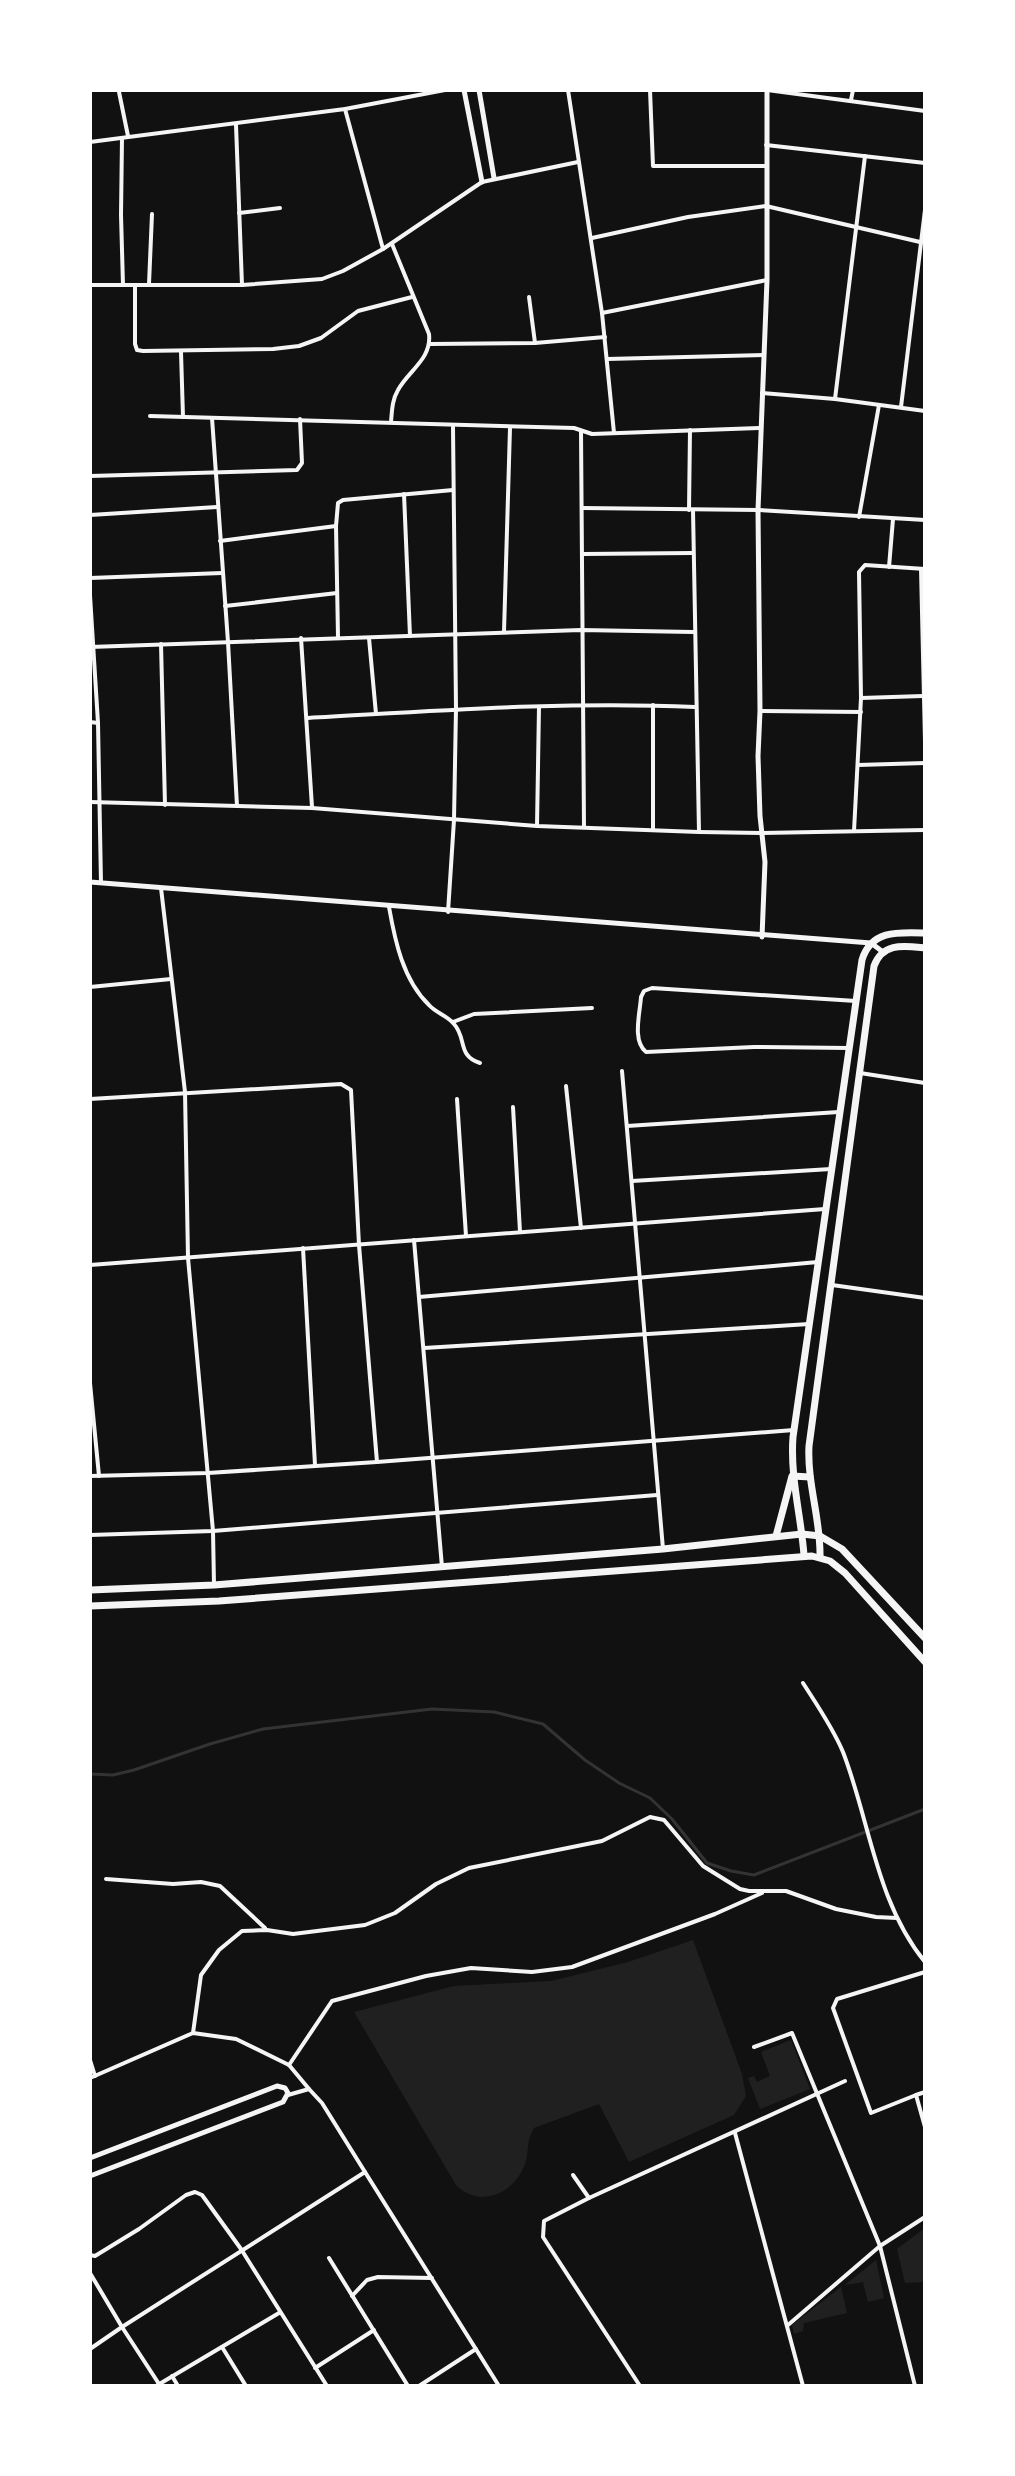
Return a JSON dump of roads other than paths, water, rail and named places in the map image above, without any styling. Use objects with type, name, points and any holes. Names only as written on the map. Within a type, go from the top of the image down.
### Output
[{"type":"main road","points":[[804,1555],[792,1476],[794,1430],[862,960],[871,943],[890,933],[925,933]]},
{"type":"main road","points":[[820,1557],[809,1446],[874,966],[883,952],[897,946],[925,948]]},
{"type":"main road","points":[[792,1476],[810,1477]]},
{"type":"main road","points":[[776,1536],[792,1476]]},
{"type":"main road","points":[[90,1590],[214,1585],[663,1549],[802,1534],[820,1536],[852,1557],[925,1638]]},
{"type":"main road","points":[[90,1606],[219,1601],[804,1555],[820,1557],[845,1573],[925,1662]]},
{"type":"street","points":[[90,142],[236,125],[445,90]]},
{"type":"street","points":[[464,90],[482,182]]},
{"type":"street","points":[[479,90],[494,178]]},
{"type":"street","points":[[568,90],[592,238],[614,433]]},
{"type":"street","points":[[650,90],[653,166],[765,166]]},
{"type":"street","points":[[762,937],[765,862],[758,756],[758,510],[767,280],[767,90],[925,111]]},
{"type":"street","points":[[851,100],[853,90]]},
{"type":"street","points":[[119,92],[125,138],[121,215],[123,285]]},
{"type":"street","points":[[345,109],[383,249]]},
{"type":"street","points":[[236,125],[242,285]]},
{"type":"street","points":[[766,145],[925,163]]},
{"type":"street","points":[[835,399],[865,156]]},
{"type":"street","points":[[90,285],[242,285],[322,279],[383,249],[482,182],[578,162]]},
{"type":"street","points":[[592,238],[688,217],[766,206],[920,242]]},
{"type":"street","points":[[239,213],[280,208]]},
{"type":"street","points":[[901,407],[922,259],[920,242],[925,210]]},
{"type":"street","points":[[149,284],[152,214]]},
{"type":"street","points":[[391,422],[396,392],[420,363],[430,344],[429,334],[392,243]]},
{"type":"street","points":[[602,313],[767,280]]},
{"type":"street","points":[[135,285],[135,347],[140,351],[299,346],[321,338],[358,311],[412,297]]},
{"type":"street","points":[[529,297],[535,343]]},
{"type":"street","points":[[430,344],[535,343],[605,337]]},
{"type":"street","points":[[181,351],[183,417]]},
{"type":"street","points":[[607,359],[764,355]]},
{"type":"street","points":[[762,393],[925,411]]},
{"type":"street","points":[[859,517],[879,405]]},
{"type":"street","points":[[150,416],[391,422],[453,427],[574,428],[614,433],[759,428]]},
{"type":"street","points":[[212,418],[237,806]]},
{"type":"street","points":[[90,476],[299,469],[302,463],[300,419]]},
{"type":"street","points":[[448,912],[456,708],[453,427]]},
{"type":"street","points":[[504,632],[510,428]]},
{"type":"street","points":[[690,430],[699,832]]},
{"type":"street","points":[[581,431],[584,827]]},
{"type":"street","points":[[338,637],[336,507],[343,500],[453,490]]},
{"type":"street","points":[[404,494],[410,636]]},
{"type":"street","points":[[90,515],[217,507]]},
{"type":"street","points":[[582,508],[758,510],[925,520]]},
{"type":"street","points":[[889,567],[893,519]]},
{"type":"street","points":[[220,541],[336,526]]},
{"type":"street","points":[[583,554],[692,553]]},
{"type":"street","points":[[854,831],[861,712],[859,572],[865,565],[923,569],[925,741]]},
{"type":"street","points":[[90,578],[222,573]]},
{"type":"street","points":[[225,606],[337,593]]},
{"type":"street","points":[[90,595],[98,723],[101,883]]},
{"type":"street","points":[[92,647],[455,633],[581,630],[693,632]]},
{"type":"street","points":[[301,638],[312,808]]},
{"type":"street","points":[[369,638],[376,714]]},
{"type":"street","points":[[161,644],[165,805]]},
{"type":"street","points":[[861,698],[924,696]]},
{"type":"street","points":[[653,705],[653,830]]},
{"type":"street","points":[[537,826],[539,707]]},
{"type":"street","points":[[308,718],[456,708],[695,707]]},
{"type":"street","points":[[760,711],[861,712]]},
{"type":"street","points":[[90,722],[98,723]]},
{"type":"street","points":[[858,765],[925,763]]},
{"type":"street","points":[[90,802],[312,808],[537,826],[699,832],[925,830]]},
{"type":"street","points":[[90,882],[762,937],[871,943],[883,952]]},
{"type":"street","points":[[161,888],[185,1092],[188,1258],[213,1531],[214,1585]]},
{"type":"street","points":[[389,907],[398,949],[414,986],[431,1008],[453,1022],[459,1031],[464,1053],[480,1063]]},
{"type":"street","points":[[90,987],[171,979]]},
{"type":"street","points":[[849,1048],[754,1047],[646,1052],[640,1048],[638,1040],[641,997],[644,991],[652,988],[856,1001]]},
{"type":"street","points":[[453,1022],[474,1014],[592,1008]]},
{"type":"street","points":[[622,1071],[663,1549]]},
{"type":"street","points":[[859,1072],[925,1083]]},
{"type":"street","points":[[90,1099],[341,1084],[348,1087],[353,1098],[359,1245],[377,1462]]},
{"type":"street","points":[[566,1086],[581,1228]]},
{"type":"street","points":[[457,1099],[466,1236]]},
{"type":"street","points":[[513,1107],[520,1232]]},
{"type":"street","points":[[627,1126],[839,1112]]},
{"type":"street","points":[[632,1181],[831,1169]]},
{"type":"street","points":[[90,1265],[825,1209]]},
{"type":"street","points":[[414,1240],[442,1567]]},
{"type":"street","points":[[303,1248],[315,1465]]},
{"type":"street","points":[[419,1297],[818,1262]]},
{"type":"street","points":[[830,1285],[925,1298]]},
{"type":"street","points":[[424,1348],[810,1323]]},
{"type":"street","points":[[90,1383],[99,1476]]},
{"type":"street","points":[[90,1476],[208,1473],[377,1462],[794,1430]]},
{"type":"street","points":[[90,1535],[213,1531],[657,1495]]},
{"type":"street","points":[[803,1683],[842,1751],[897,1918],[925,1962]]},
{"type":"street","points":[[193,2033],[201,1975],[219,1950],[242,1931],[267,1930],[293,1934],[365,1925],[395,1913],[436,1884],[469,1868],[602,1841],[655,1817],[667,1823],[691,1854],[717,1876],[740,1889],[786,1891],[856,1914],[897,1918]]},
{"type":"street","points":[[106,1879],[173,1884],[201,1882],[220,1886],[267,1930]]},
{"type":"street","points":[[289,2065],[332,2001],[426,1976],[471,1968],[532,1972],[572,1967],[715,1914],[767,1890]]},
{"type":"street","points":[[925,1972],[837,1999],[833,2008],[871,2113],[925,2092]]},
{"type":"street","points":[[90,2060],[92,2077],[193,2033],[236,2039],[289,2065],[322,2103],[499,2386]]},
{"type":"street","points":[[754,2047],[792,2033],[880,2246],[915,2386]]},
{"type":"street","points":[[640,2386],[543,2237],[542,2226],[548,2217],[845,2081]]},
{"type":"street","points":[[90,2158],[277,2086],[285,2088],[288,2096]]},
{"type":"street","points":[[90,2176],[283,2102],[288,2096],[309,2089]]},
{"type":"street","points":[[916,2095],[925,2127]]},
{"type":"street","points":[[735,2133],[803,2386]]},
{"type":"street","points":[[90,2349],[365,2172]]},
{"type":"street","points":[[573,2175],[589,2198]]},
{"type":"street","points":[[90,2255],[95,2256],[195,2192],[209,2201],[327,2386]]},
{"type":"street","points":[[788,2325],[880,2246],[925,2217]]},
{"type":"street","points":[[329,2258],[408,2386]]},
{"type":"street","points":[[90,2273],[158,2385],[279,2313]]},
{"type":"street","points":[[352,2296],[367,2280],[378,2277],[432,2278]]},
{"type":"street","points":[[315,2368],[374,2330]]},
{"type":"street","points":[[222,2347],[246,2386]]},
{"type":"street","points":[[419,2386],[476,2349]]},
{"type":"street","points":[[172,2376],[178,2386]]},
{"type":"waterway","points":[[90,1774],[113,1775],[134,1770],[263,1729],[432,1709],[494,1712],[543,1724],[585,1760],[619,1783],[650,1798],[672,1819],[707,1863],[731,1871],[754,1875],[925,1809]]}]
